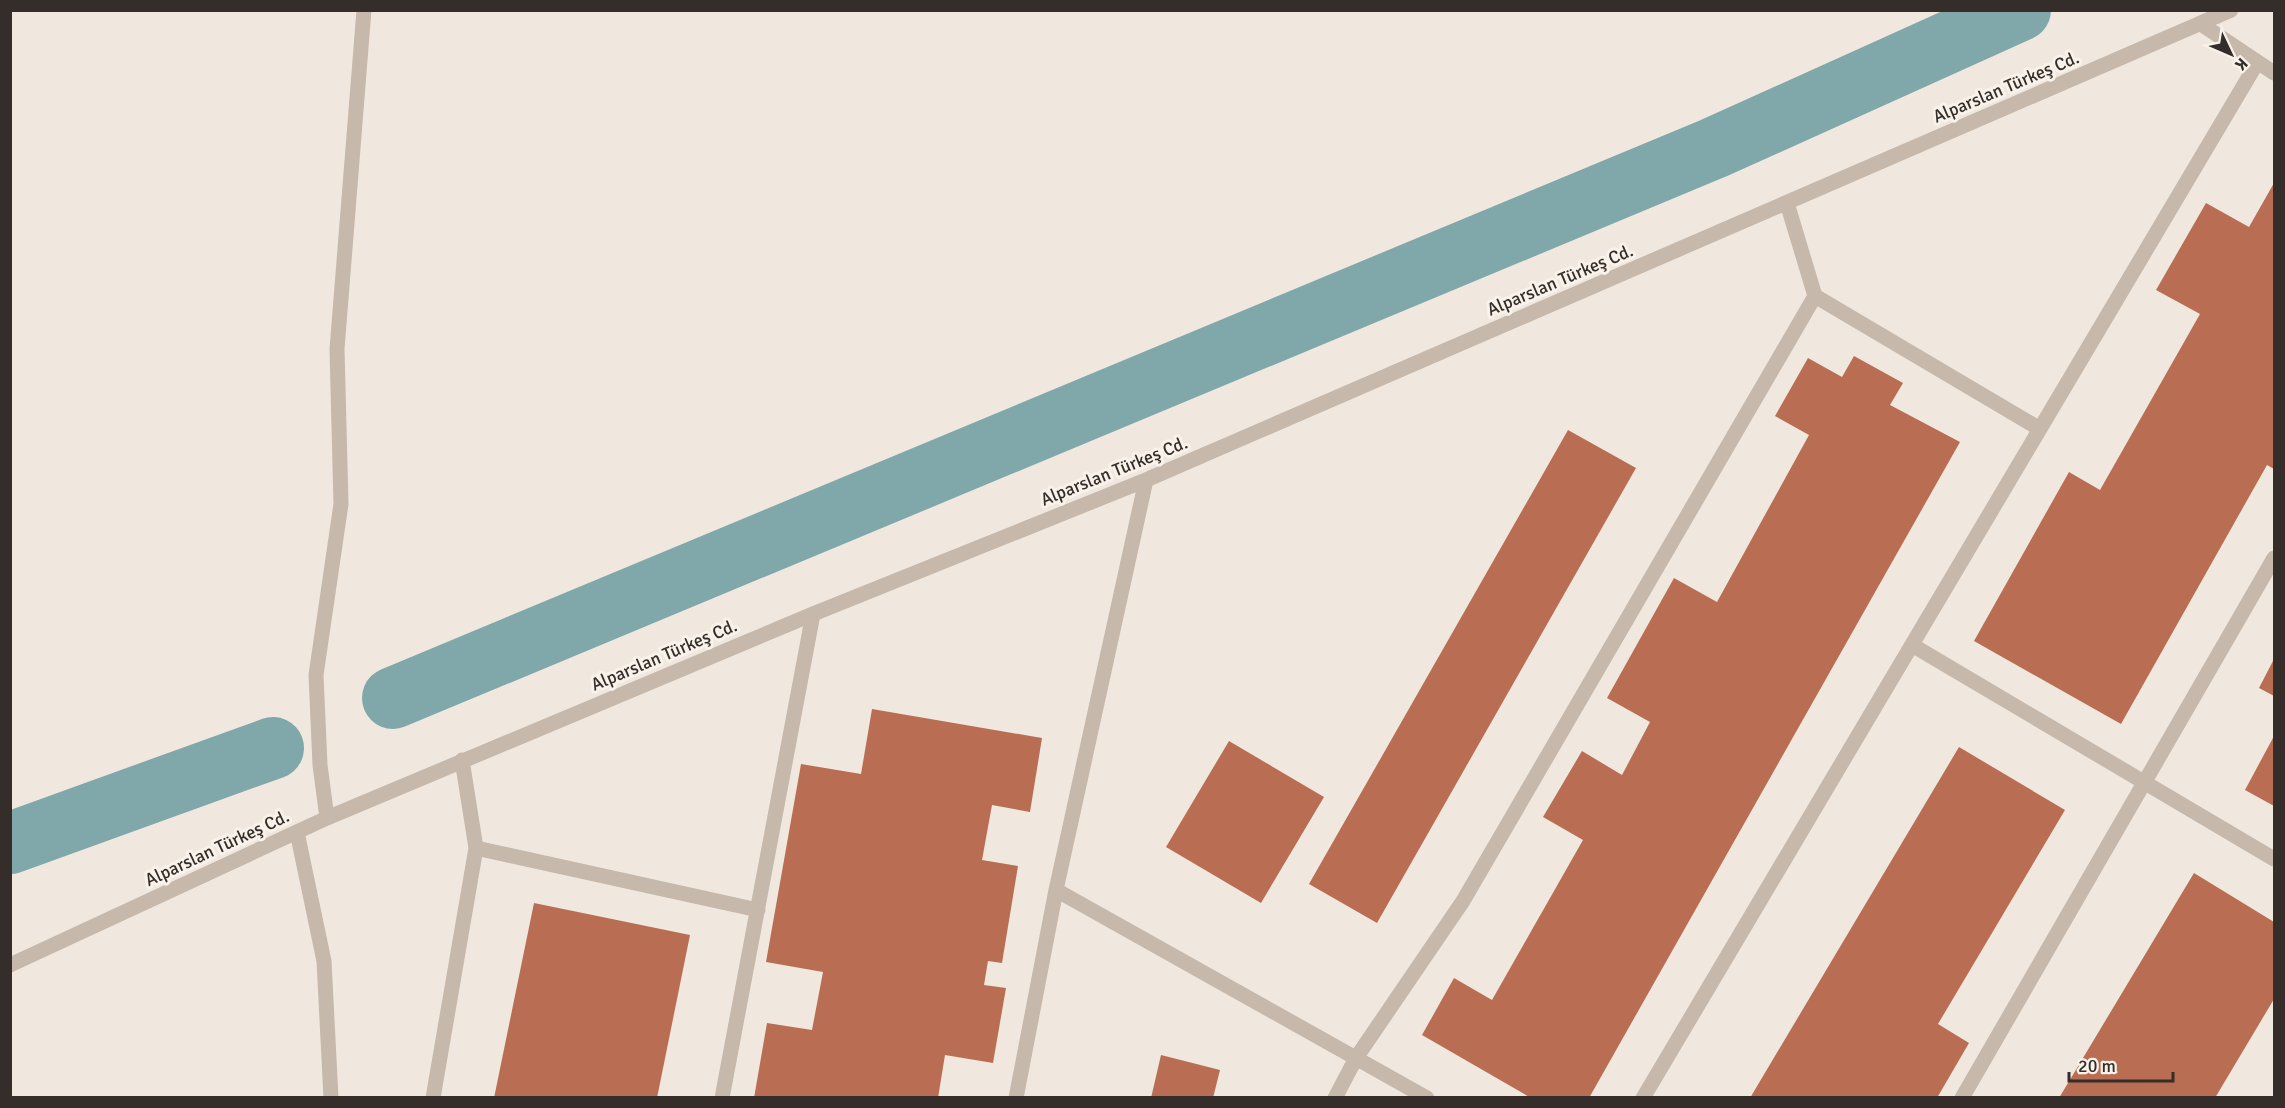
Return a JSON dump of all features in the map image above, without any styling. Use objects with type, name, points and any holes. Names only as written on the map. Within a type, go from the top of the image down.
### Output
[{"type":"street","points":[[327,818],[320,765],[316,675],[341,504],[337,349],[364,10]]},
{"type":"street","name":"Alparslan Türkeş Cd.","points":[[10,964],[327,818],[462,760],[813,614],[1146,480],[2231,10]]},
{"type":"street","points":[[2201,24],[2274,74]]},
{"type":"street","points":[[1643,1098],[2257,63]]},
{"type":"street","points":[[1787,203],[1815,296],[2040,429]]},
{"type":"street","points":[[1335,1098],[1356,1058],[1463,901],[1815,296]]},
{"type":"street","points":[[1016,1098],[1056,890],[1146,480]]},
{"type":"street","points":[[1962,1098],[2274,558]]},
{"type":"street","points":[[722,1098],[813,614]]},
{"type":"street","points":[[1912,645],[2274,859]]},
{"type":"street","points":[[433,1098],[476,848],[462,760]]},
{"type":"street","points":[[297,832],[324,961],[331,1098]]},
{"type":"street","points":[[476,848],[758,910]]},
{"type":"street","points":[[1056,890],[1427,1098]]},
{"type":"building","points":[[2274,183],[2274,469],[2267,465],[2121,724],[1974,641],[2069,472],[2100,490],[2200,314],[2156,290],[2206,203],[2249,227]]},
{"type":"building","points":[[1854,356],[1903,383],[1890,405],[1960,442],[1589,1098],[1531,1098],[1422,1035],[1454,978],[1492,1000],[1583,840],[1543,817],[1582,751],[1622,775],[1650,722],[1607,698],[1674,578],[1717,602],[1809,435],[1775,416],[1808,358],[1842,377]]},
{"type":"building","points":[[1568,430],[1636,468],[1377,923],[1309,884]]},
{"type":"building","points":[[2274,659],[2274,696],[2259,688]]},
{"type":"building","points":[[872,709],[1042,738],[1030,812],[992,805],[982,860],[1018,866],[1002,963],[988,961],[984,985],[1006,988],[993,1063],[945,1055],[938,1098],[754,1098],[767,1023],[812,1030],[823,972],[766,962],[801,764],[861,774]]},
{"type":"building","points":[[2274,736],[2274,806],[2245,790]]},
{"type":"building","points":[[1229,741],[1324,797],[1261,903],[1166,847]]},
{"type":"building","points":[[1959,747],[2065,810],[1938,1024],[1969,1043],[1937,1098],[1750,1098]]},
{"type":"building","points":[[2194,873],[2274,922],[2274,999],[2215,1098],[2059,1098]]},
{"type":"building","points":[[534,903],[690,935],[657,1098],[494,1098]]},
{"type":"building","points":[[1161,1055],[1220,1070],[1213,1098],[1151,1098]]},
{"type":"waterway","points":[[393,698],[1714,148],[2020,10]]},
{"type":"waterway","points":[[10,843],[273,748]]}]
